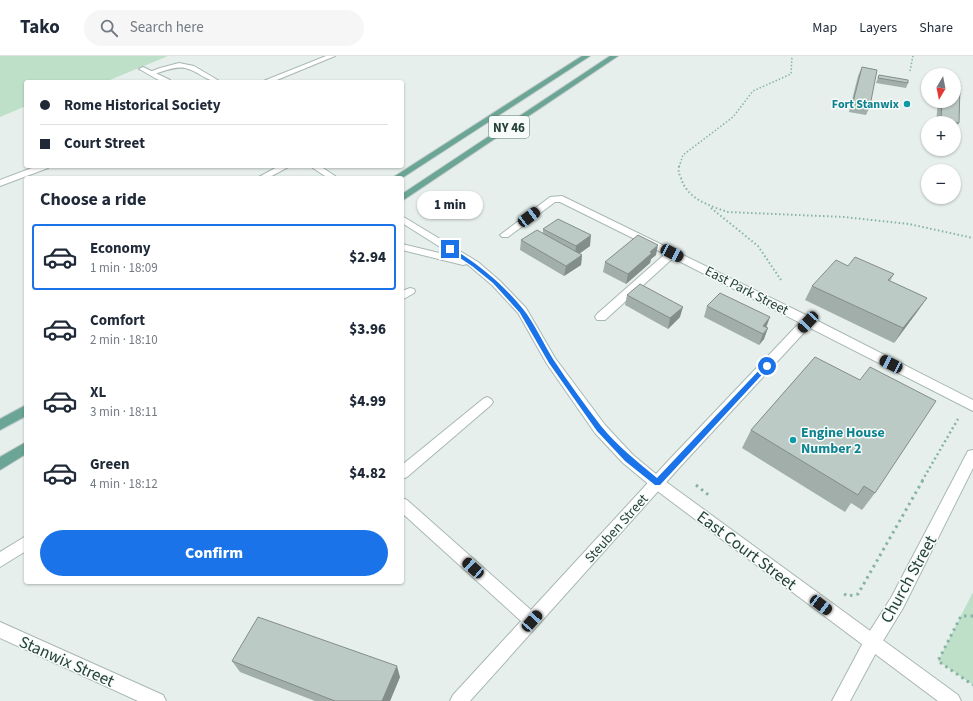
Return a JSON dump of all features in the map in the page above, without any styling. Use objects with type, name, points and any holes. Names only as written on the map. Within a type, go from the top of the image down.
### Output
[{"type":"main road","name":"NY 46","points":[[399,176],[588,56]]},
{"type":"main road","name":"NY 46","points":[[404,197],[615,56]]},
{"type":"main road","points":[[0,425],[24,411]]},
{"type":"main road","points":[[0,464],[24,448]]},
{"type":"street","points":[[270,80],[332,56]]},
{"type":"street","points":[[151,73],[174,65],[188,65],[214,80]]},
{"type":"street","points":[[143,69],[163,80]]},
{"type":"street","points":[[0,183],[40,168]]},
{"type":"street","points":[[264,176],[282,168]]},
{"type":"street","points":[[317,168],[331,176]]},
{"type":"street","name":"East Park Street","points":[[505,235],[553,199],[562,199],[672,253],[973,406]]},
{"type":"street","name":"East Court Street","points":[[404,220],[474,264],[495,282],[522,311],[551,361],[600,429],[628,459],[657,483],[952,701]]},
{"type":"street","points":[[404,247],[474,264]]},
{"type":"street","points":[[601,317],[672,253]]},
{"type":"street","name":"Steuben Street","points":[[459,701],[657,483],[808,322]]},
{"type":"street","points":[[404,472],[488,402]]},
{"type":"street","name":"Church Street","points":[[841,701],[872,643],[897,603],[973,455]]},
{"type":"street","points":[[404,506],[532,621]]},
{"type":"street","points":[[0,560],[24,544]]},
{"type":"street","name":"Stanwix Street","points":[[0,630],[145,699]]},
{"type":"path","points":[[781,280],[758,246],[710,206],[691,195],[683,186],[678,169],[683,155],[733,117],[753,91],[791,74],[792,56]]},
{"type":"path","points":[[910,71],[913,56]]},
{"type":"path","points":[[710,206],[728,212],[844,217],[909,224],[973,238]]},
{"type":"path","points":[[842,594],[848,596],[858,594],[959,417]]},
{"type":"path","points":[[696,485],[714,499]]},
{"type":"path","points":[[973,616],[961,616],[938,661],[973,685]]},
{"type":"green space","points":[[0,56],[168,56],[110,80],[24,80],[24,107],[0,117]]},
{"type":"green space","points":[[973,592],[973,685],[938,661]]},
{"type":"building","points":[[862,67],[877,70],[870,106],[853,102]]},
{"type":"building","points":[[879,75],[908,80],[908,83],[878,78]]},
{"type":"building","points":[[942,108],[959,108],[959,116],[941,116]]},
{"type":"building","points":[[558,219],[591,235],[576,246],[543,229]]},
{"type":"building","points":[[537,230],[582,255],[566,266],[521,240]]},
{"type":"building","points":[[638,235],[658,245],[650,252],[652,253],[628,274],[605,262]]},
{"type":"building","points":[[855,257],[894,274],[888,280],[927,298],[903,328],[812,286],[836,260],[848,266]]},
{"type":"building","points":[[640,284],[683,307],[670,318],[627,295]]},
{"type":"building","points":[[720,293],[770,317],[763,326],[768,328],[763,334],[707,306]]},
{"type":"building","points":[[815,357],[860,380],[870,367],[936,401],[875,493],[864,486],[858,495],[751,430]]},
{"type":"building","points":[[258,617],[397,666],[382,701],[335,701],[232,661]]},
{"type":"place","name":"Fort Stanwix","points":[[907,104]]},
{"type":"place","name":"Engine House Number 2","points":[[793,440]]},
{"type":"route","points":[[450,249],[474,264],[495,282],[522,311],[551,361],[600,429],[628,459],[657,483],[767,366]]}]
